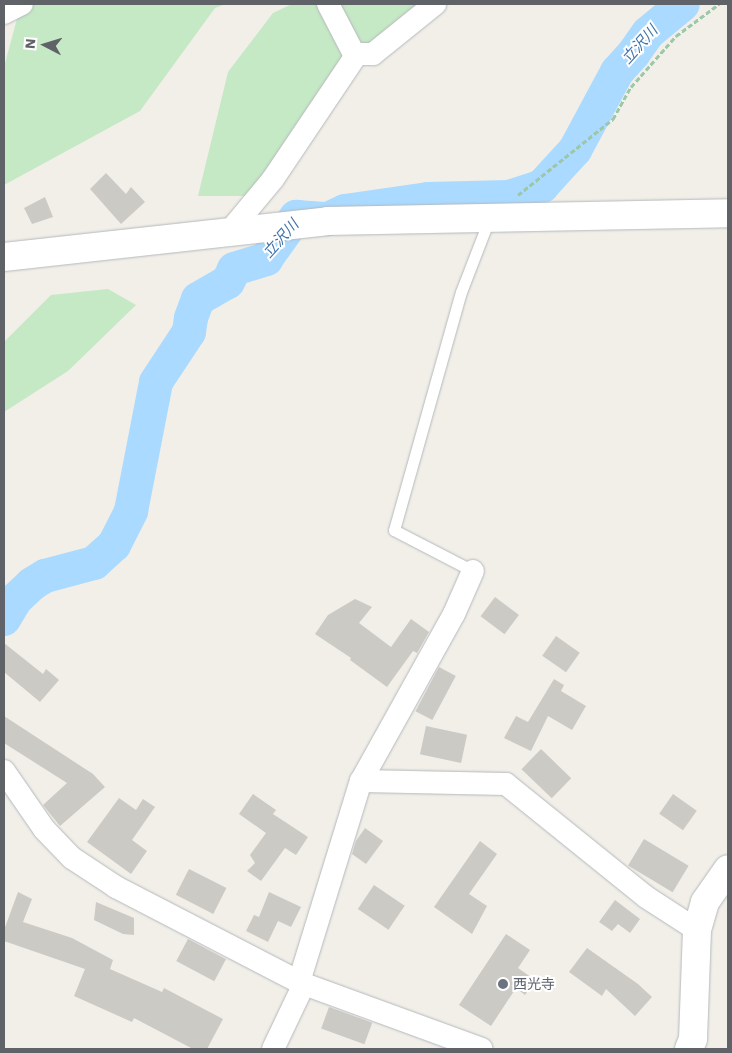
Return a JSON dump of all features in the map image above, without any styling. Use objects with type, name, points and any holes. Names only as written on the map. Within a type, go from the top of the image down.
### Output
[{"type":"street","points":[[4,13],[22,4]]},
{"type":"street","points":[[328,4],[354,54],[373,54],[435,4]]},
{"type":"street","points":[[229,232],[273,179],[357,54]]},
{"type":"street","points":[[4,257],[328,221],[728,213]]},
{"type":"street","points":[[273,1049],[301,983],[361,781],[454,614],[473,571]]},
{"type":"street","points":[[4,771],[44,828],[72,858],[116,887],[301,983],[482,1049]]},
{"type":"street","points":[[361,781],[506,784],[646,897],[697,930]]},
{"type":"street","points":[[689,1049],[693,1039],[697,930],[705,902],[728,868]]},
{"type":"lane","points":[[473,571],[394,530],[461,292],[491,217]]},
{"type":"path","points":[[491,217],[613,119],[631,87],[676,36],[719,4]]},
{"type":"green space","points":[[21,4],[226,4],[215,8],[140,111],[4,185],[4,67]]},
{"type":"green space","points":[[292,4],[433,4],[354,54],[253,196],[198,196],[228,72],[273,13]]},
{"type":"green space","points":[[108,289],[136,305],[68,371],[4,412],[4,342],[51,295]]},
{"type":"building","points":[[106,173],[126,194],[131,187],[145,202],[121,224],[90,189]]},
{"type":"building","points":[[45,197],[53,217],[32,224],[24,208]]},
{"type":"building","points":[[495,597],[519,615],[505,634],[481,616]]},
{"type":"building","points":[[355,599],[372,607],[359,623],[391,647],[411,619],[429,632],[417,653],[413,651],[387,687],[350,660],[351,658],[315,634],[328,615]]},
{"type":"building","points":[[556,636],[580,653],[566,672],[542,656]]},
{"type":"building","points":[[4,643],[43,674],[46,669],[59,680],[40,702],[4,672]]},
{"type":"building","points":[[439,667],[456,676],[432,720],[416,711]]},
{"type":"building","points":[[554,679],[564,685],[561,691],[586,706],[572,730],[548,716],[531,751],[504,738],[516,716],[528,722]]},
{"type":"building","points":[[4,716],[93,774],[105,787],[60,826],[43,805],[67,783],[4,743]]},
{"type":"building","points":[[426,726],[467,735],[461,763],[420,754]]},
{"type":"building","points":[[541,749],[571,778],[552,798],[522,769]]},
{"type":"building","points":[[253,794],[276,810],[273,814],[308,837],[296,855],[285,848],[261,881],[247,871],[255,863],[250,855],[266,833],[239,814]]},
{"type":"building","points":[[673,794],[697,811],[683,830],[659,814]]},
{"type":"building","points":[[119,798],[136,810],[143,799],[155,807],[132,840],[147,851],[131,874],[87,842]]},
{"type":"building","points":[[365,828],[383,841],[366,864],[352,854],[356,841]]},
{"type":"building","points":[[644,839],[689,866],[673,892],[628,866]]},
{"type":"building","points":[[480,841],[497,854],[469,894],[487,906],[472,934],[434,907]]},
{"type":"building","points":[[189,869],[226,888],[213,914],[176,895]]},
{"type":"building","points":[[374,885],[405,906],[388,930],[358,909]]},
{"type":"building","points":[[18,892],[32,899],[23,922],[72,938],[113,960],[110,969],[162,992],[164,988],[223,1019],[207,1049],[193,1049],[134,1018],[132,1022],[74,996],[85,969],[4,941],[4,930]]},
{"type":"building","points":[[269,892],[301,907],[291,927],[278,921],[268,942],[246,931],[254,915],[259,917]]},
{"type":"building","points":[[615,900],[640,919],[630,933],[618,924],[612,931],[599,922]]},
{"type":"building","points":[[96,902],[134,918],[134,935],[123,934],[94,920]]},
{"type":"building","name":"西光寺","points":[[506,934],[530,950],[518,968],[535,980],[525,995],[516,988],[491,1026],[459,1005]]},
{"type":"building","points":[[188,939],[226,959],[214,981],[176,961]]},
{"type":"building","points":[[587,948],[638,984],[652,997],[635,1016],[606,989],[602,996],[569,972]]},
{"type":"building","points":[[329,1007],[372,1023],[364,1044],[321,1029]]},
{"type":"waterway","name":"立沢川","points":[[4,619],[16,599],[32,584],[45,576],[94,563],[114,545],[131,511],[156,382],[189,332],[191,318],[198,299],[228,282],[234,269],[266,259],[296,217],[328,219],[345,211],[428,199],[509,197],[542,186],[575,150],[617,72],[648,33],[683,4]]},
{"type":"place","name":"西光寺","points":[[503,984]]}]
